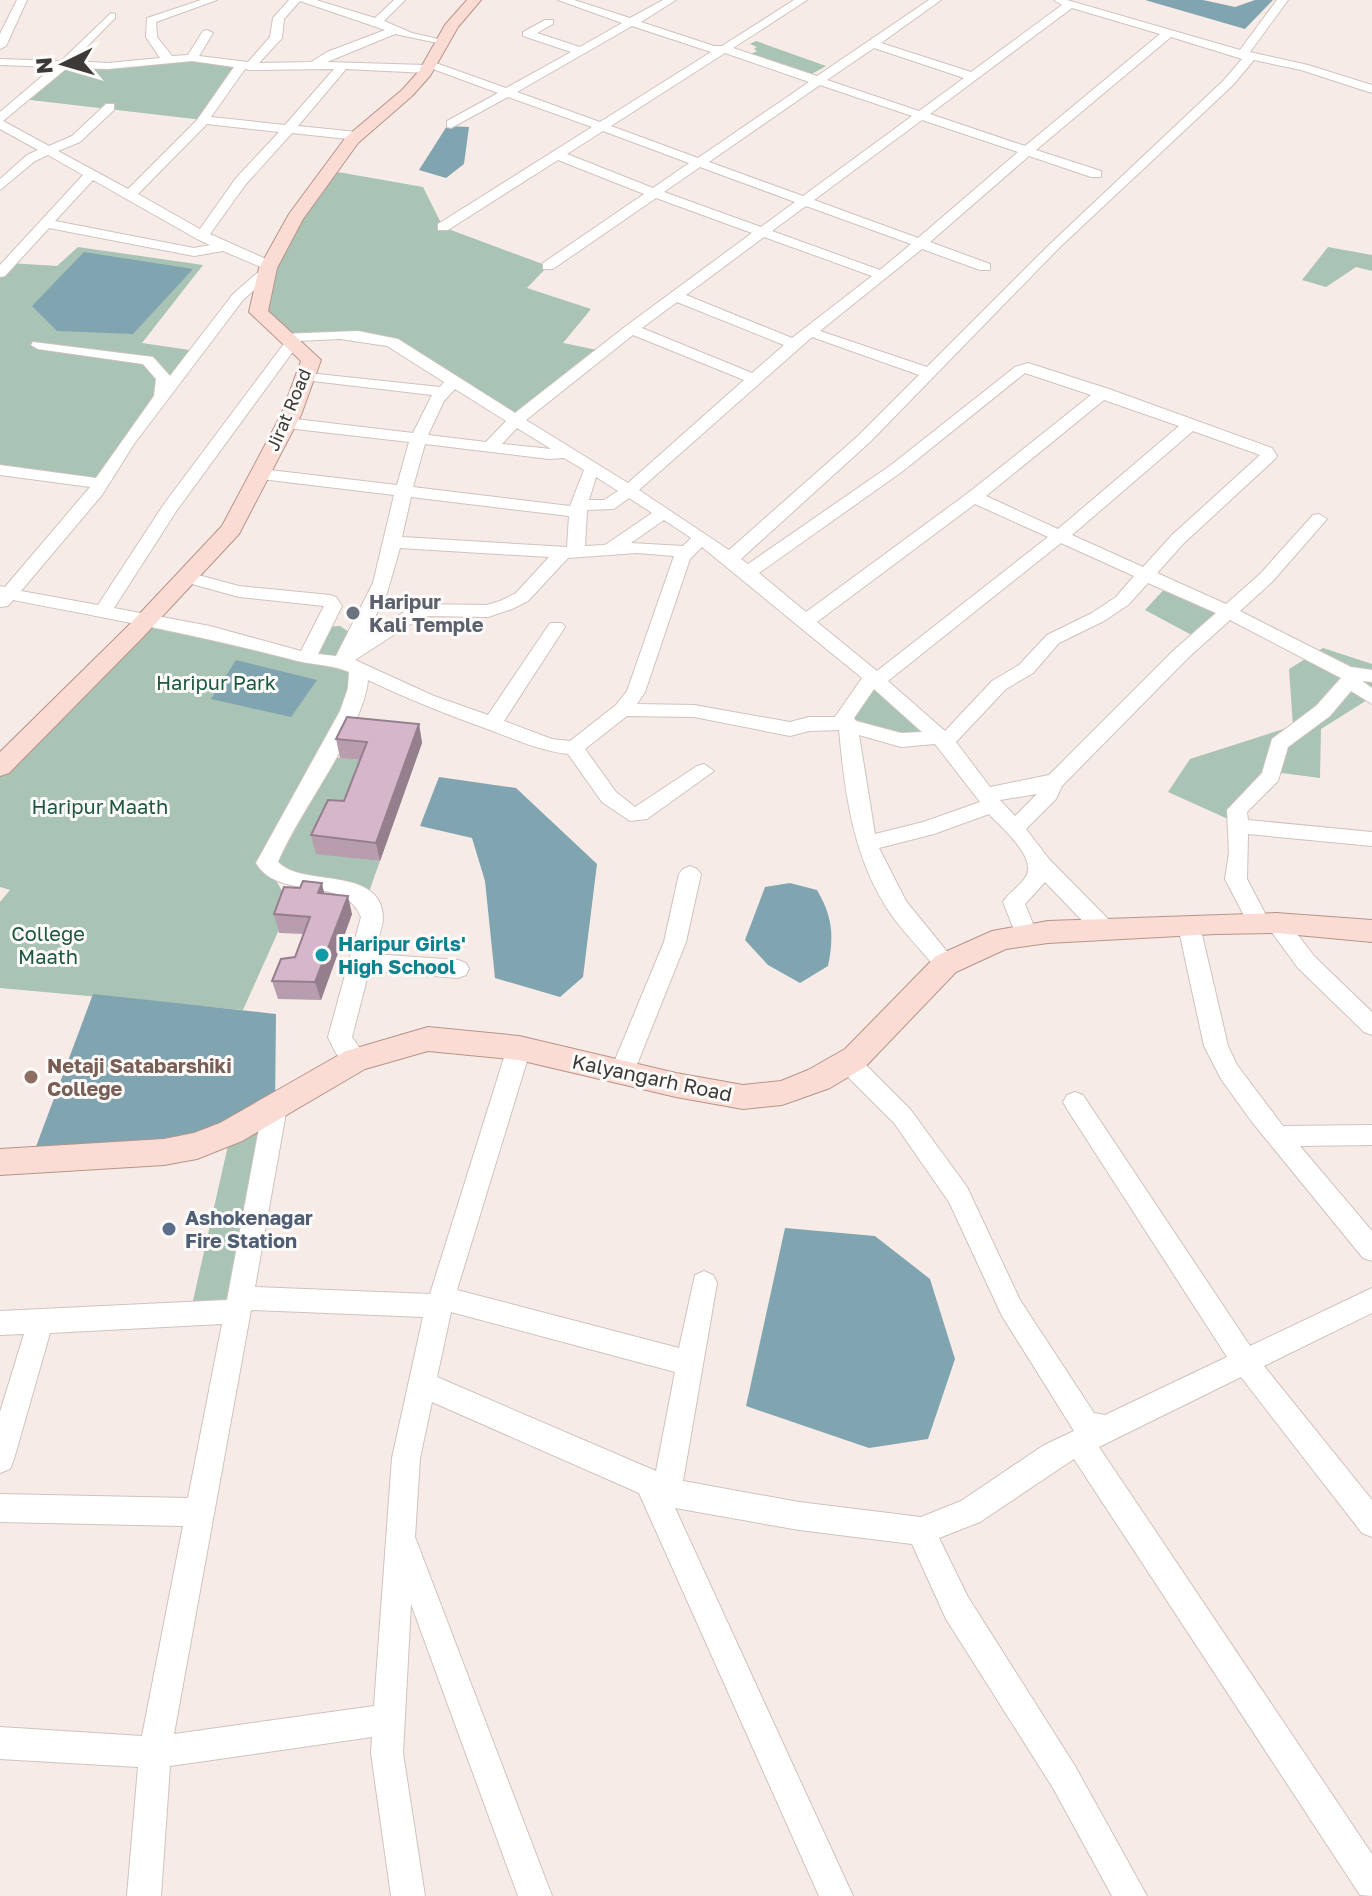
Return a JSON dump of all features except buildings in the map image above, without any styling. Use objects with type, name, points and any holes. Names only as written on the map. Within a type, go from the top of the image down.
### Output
[{"type":"main road","points":[[259,308],[269,268],[295,218],[357,136],[407,93],[429,67],[452,25],[474,0]]},
{"type":"main road","name":"Jirat Road","points":[[0,767],[231,529],[287,423],[311,360],[258,312],[259,308]]},
{"type":"main road","name":"Kalyangarh Road","points":[[0,1162],[164,1152],[197,1146],[231,1132],[356,1060],[428,1039],[519,1048],[743,1097],[782,1093],[819,1079],[848,1062],[909,1005],[946,964],[1002,939],[1026,934],[1268,923],[1372,931]]},
{"type":"street","points":[[0,46],[22,0]]},
{"type":"street","points":[[169,60],[151,39],[148,27],[151,20],[212,0]]},
{"type":"street","points":[[130,195],[203,120],[245,66],[276,38],[279,18],[295,0]]},
{"type":"street","points":[[377,22],[400,0]]},
{"type":"street","points":[[563,0],[713,49],[724,49],[1096,174]]},
{"type":"street","points":[[451,124],[671,0]]},
{"type":"street","points":[[443,227],[802,0]]},
{"type":"street","points":[[548,266],[936,0]]},
{"type":"street","points":[[1054,0],[1372,89]]},
{"type":"street","points":[[1243,54],[1260,27],[1283,0]]},
{"type":"street","points":[[308,1],[377,22],[417,39],[443,43]]},
{"type":"street","points":[[491,446],[513,421],[607,352],[631,329],[679,297],[802,202],[1070,5]]},
{"type":"street","points":[[0,118],[61,66],[111,16]]},
{"type":"street","points":[[549,22],[527,34],[581,51]]},
{"type":"street","points":[[314,65],[331,54],[395,30]]},
{"type":"street","points":[[192,58],[207,33]]},
{"type":"street","points":[[261,474],[577,508],[608,505],[627,492],[794,344],[882,275],[1083,102],[1169,33]]},
{"type":"street","points":[[871,43],[971,76]]},
{"type":"street","points":[[730,559],[865,438],[1057,245],[1228,83],[1249,58],[1243,54]]},
{"type":"street","points":[[0,62],[61,66],[135,65],[192,58],[245,66],[429,67],[605,126],[917,245],[985,267]]},
{"type":"street","points":[[202,236],[241,181],[342,67]]},
{"type":"street","points":[[0,186],[31,158],[76,139],[110,107]]},
{"type":"street","points":[[203,120],[357,136]]},
{"type":"street","points":[[0,124],[202,236],[269,268],[246,289],[214,327],[127,442],[101,484],[3,597]]},
{"type":"street","points":[[559,155],[653,193],[882,275]]},
{"type":"street","points":[[3,266],[47,224],[92,173]]},
{"type":"street","points":[[47,224],[194,252],[224,247]]},
{"type":"street","points":[[679,297],[794,344]]},
{"type":"street","points":[[214,327],[259,308]]},
{"type":"street","points":[[631,329],[754,379]]},
{"type":"street","points":[[810,332],[929,373]]},
{"type":"street","points":[[102,612],[170,508],[289,340],[372,335],[410,350],[447,387],[593,467],[730,559],[875,678],[941,740],[1038,856],[1041,864],[1105,930]]},
{"type":"street","points":[[38,345],[148,360],[164,379],[162,396]]},
{"type":"street","points":[[623,710],[694,711],[790,729],[809,724],[845,723],[901,740],[941,740],[999,685],[1026,669],[1053,639],[1098,617],[1122,601],[1144,574],[1269,456],[1266,451],[1104,392],[1036,369],[1020,370],[897,468],[747,573]]},
{"type":"street","points":[[304,375],[447,387]]},
{"type":"street","points":[[356,1060],[344,1047],[340,1037],[372,917],[366,900],[346,889],[276,873],[267,863],[358,690],[351,665],[381,585],[419,437],[447,387]]},
{"type":"street","points":[[806,621],[974,497],[1104,392]]},
{"type":"street","points":[[287,423],[549,454],[568,453]]},
{"type":"street","points":[[946,964],[897,907],[879,874],[868,843],[845,723],[875,678],[1060,536],[1191,424]]},
{"type":"street","points":[[351,665],[359,646],[419,610],[488,611],[522,597],[569,553],[583,486],[593,467]]},
{"type":"street","points":[[0,485],[6,471],[101,484]]},
{"type":"street","points":[[974,497],[1230,613],[1359,677],[1372,698]]},
{"type":"street","points":[[610,550],[663,513]]},
{"type":"street","points":[[1014,829],[1049,794],[1053,781],[1181,654],[1230,613],[1319,519]]},
{"type":"street","points":[[3,597],[210,632],[307,658],[351,665],[427,700],[550,745],[574,748],[623,710],[636,692],[686,552],[701,538]]},
{"type":"street","points":[[392,542],[569,553],[637,548],[686,552]]},
{"type":"street","points":[[187,577],[239,591],[330,601],[333,606],[307,658]]},
{"type":"street","points":[[492,724],[556,627]]},
{"type":"street","points":[[1359,677],[1323,711],[1279,744],[1271,776],[1237,810],[1236,879],[1268,923],[1372,1026]]},
{"type":"street","points":[[574,748],[609,797],[630,814],[640,814],[704,771]]},
{"type":"street","points":[[868,843],[927,829],[989,800],[1053,781]]},
{"type":"street","points":[[1238,826],[1372,839]]},
{"type":"street","points":[[1026,934],[1014,902],[1035,881],[1041,864]]},
{"type":"street","points":[[622,1072],[675,942],[690,874]]},
{"type":"street","points":[[1189,926],[1216,1046],[1229,1072],[1277,1136],[1372,1250]]},
{"type":"street","points":[[360,962],[458,969]]},
{"type":"street","points":[[408,1896],[387,1753],[406,1458],[440,1302],[519,1048]]},
{"type":"street","points":[[848,1062],[902,1116],[950,1184],[1011,1308],[1372,1883]]},
{"type":"street","points":[[1075,1102],[1245,1362],[1372,1523]]},
{"type":"street","points":[[144,1896],[155,1752],[275,1107]]},
{"type":"street","points":[[1277,1136],[1372,1135]]},
{"type":"street","points":[[704,1283],[690,1363],[657,1486],[836,1896]]},
{"type":"street","points":[[422,1384],[674,1494],[799,1516],[921,1531],[970,1512],[1008,1484],[1093,1436],[1372,1300]]},
{"type":"street","points":[[0,1323],[40,1323],[239,1304],[440,1302],[690,1363]]},
{"type":"street","points":[[0,1459],[40,1323]]},
{"type":"street","points":[[0,1508],[200,1512]]},
{"type":"street","points":[[921,1531],[957,1608],[1064,1777],[1130,1896]]},
{"type":"street","points":[[401,1538],[535,1896]]},
{"type":"street","points":[[0,1743],[155,1752],[389,1719]]},
{"type":"green space","points":[[756,41],[826,66],[808,76],[749,55],[757,51],[754,49],[757,47],[750,44]]},
{"type":"green space","points":[[192,58],[241,66],[203,120],[22,99],[61,66]]},
{"type":"green space","points":[[332,171],[423,187],[443,227],[548,266],[527,288],[591,309],[563,343],[607,352],[513,421],[372,335],[286,337],[258,312],[268,271]]},
{"type":"green space","points":[[78,247],[203,265],[142,343],[196,351],[101,484],[0,470],[0,273],[10,263],[57,266]]},
{"type":"green space","points":[[1328,247],[1372,255],[1372,271],[1356,267],[1326,287],[1302,280]]},
{"type":"green space","points":[[1168,585],[1230,613],[1199,639],[1145,610]]},
{"type":"green space","points":[[146,620],[307,658],[324,627],[340,626],[355,636],[343,660],[359,669],[332,757],[371,761],[317,853],[380,861],[366,900],[270,870],[290,905],[243,1010],[0,988],[0,902],[10,890],[0,887],[0,767]]},
{"type":"green space","points":[[1323,648],[1372,664],[1372,697],[1321,729],[1320,778],[1282,773],[1262,797],[1228,819],[1168,792],[1190,759],[1293,726],[1289,669]]},
{"type":"green space","points":[[873,679],[929,730],[895,732],[844,717]]},
{"type":"green space","points":[[275,1107],[238,1311],[190,1314],[231,1132]]},
{"type":"water","points":[[1145,0],[1203,0],[1235,7],[1255,0],[1273,0],[1245,29]]},
{"type":"water","points":[[447,126],[469,127],[464,164],[446,178],[419,170]]},
{"type":"water","points":[[84,252],[193,269],[133,334],[57,331],[32,306]]},
{"type":"water","points":[[236,660],[317,680],[291,717],[211,699]]},
{"type":"water","points":[[439,777],[516,788],[597,864],[583,977],[560,997],[495,978],[485,881],[472,838],[420,826]]},
{"type":"water","points":[[790,883],[817,890],[831,927],[828,966],[800,983],[768,965],[745,940],[765,887]]},
{"type":"water","points":[[93,994],[276,1014],[275,1107],[231,1132],[31,1160]]},
{"type":"water","points":[[785,1228],[875,1236],[930,1279],[955,1359],[928,1439],[869,1448],[746,1406]]},
{"type":"place","name":"Haripur Kali Temple","points":[[353,613]]},
{"type":"place","name":"Haripur Girls' High School","points":[[322,955]]},
{"type":"place","name":"Netaji Satabarshiki College","points":[[31,1077]]},
{"type":"place","name":"Ashokenagar Fire Station","points":[[169,1229]]},
{"type":"park label","name":"Haripur Park","points":[[216,683]]},
{"type":"park label","name":"Haripur Maath","points":[[100,807]]},
{"type":"park label","name":"College Maath","points":[[48,946]]}]
